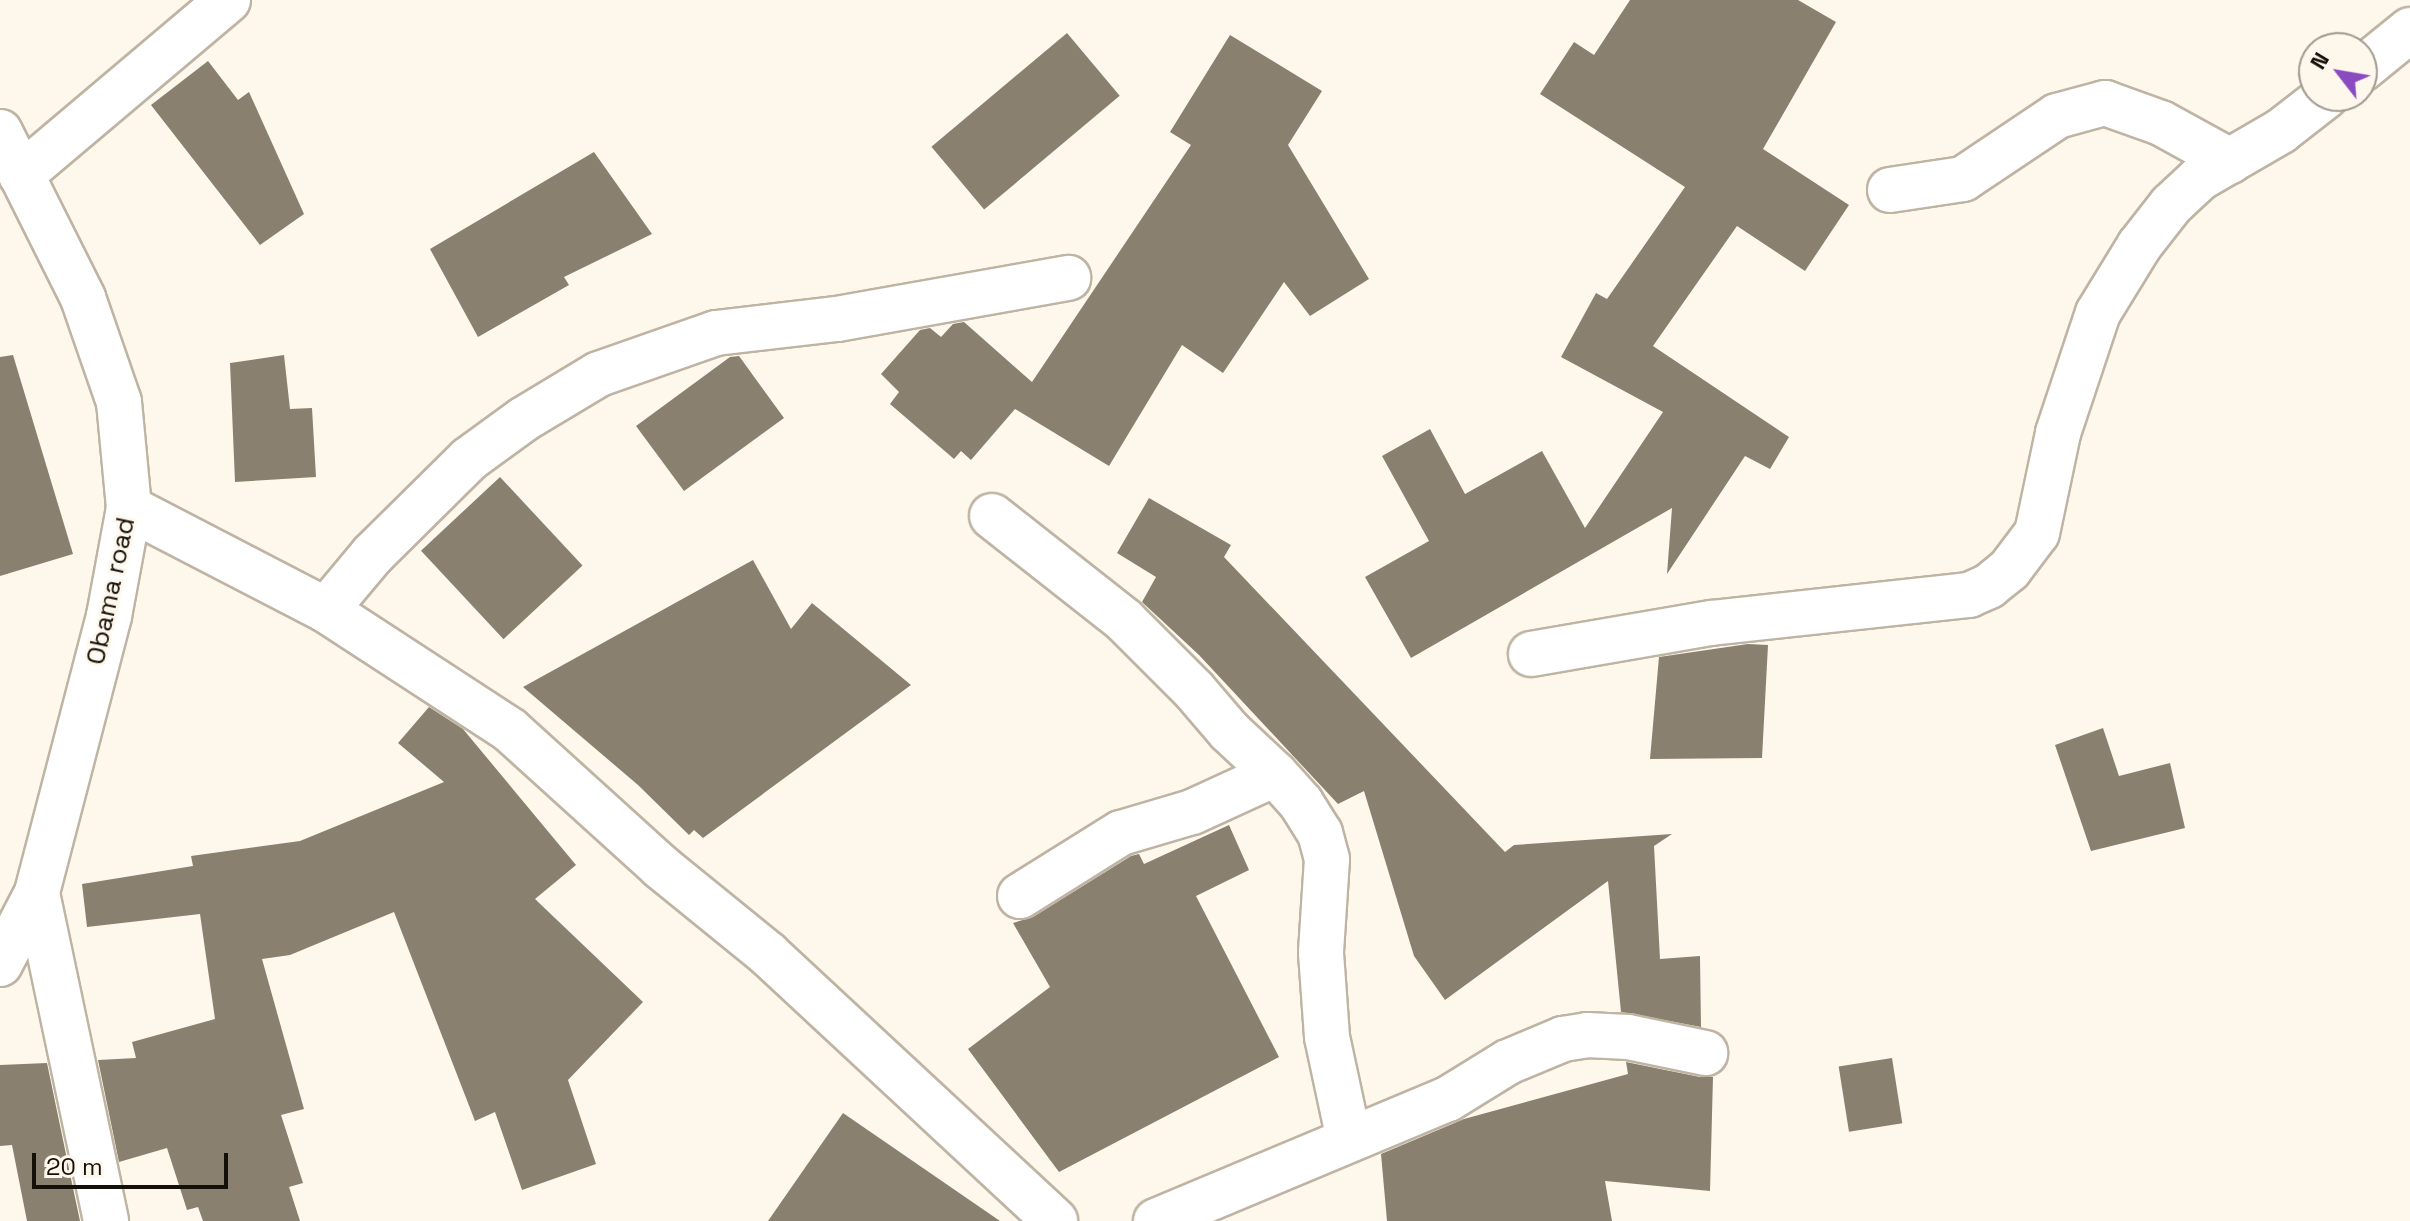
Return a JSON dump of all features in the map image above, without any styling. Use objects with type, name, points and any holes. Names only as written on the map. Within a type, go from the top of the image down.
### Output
[{"type":"street","points":[[21,175],[228,0]]},
{"type":"street","points":[[2378,56],[2410,30]]},
{"type":"street","points":[[1890,190],[1963,179],[2057,116],[2105,103],[2161,123],[2230,161]]},
{"type":"street","points":[[1531,654],[1711,623],[1969,595],[1989,586],[2009,570],[2037,533],[2058,433],[2098,313],[2139,246],[2171,205],[2200,178],[2281,131],[2305,112]]},
{"type":"street","name":"Obama road","points":[[0,132],[83,298],[119,402],[129,508],[109,616],[37,893],[0,964]]},
{"type":"street","points":[[326,610],[372,555],[469,459],[524,419],[599,374],[716,333],[837,319],[1068,278]]},
{"type":"street","points":[[129,508],[326,610],[510,730],[661,867],[768,954],[1055,1221]]},
{"type":"street","points":[[992,516],[1114,611],[1275,774],[1301,803],[1320,833],[1327,859],[1321,953],[1327,1037],[1349,1140]]},
{"type":"street","points":[[1020,896],[1121,833],[1192,812],[1275,774]]},
{"type":"street","points":[[37,893],[106,1221]]},
{"type":"street","points":[[1156,1221],[1448,1099],[1508,1062],[1563,1039],[1587,1035],[1628,1037],[1705,1053]]},
{"type":"building","points":[[1630,0],[1798,0],[1836,22],[1763,149],[1849,205],[1805,271],[1737,226],[1653,346],[1789,437],[1770,469],[1745,456],[1667,574],[1672,508],[1411,658],[1365,577],[1429,541],[1382,456],[1430,429],[1465,494],[1542,451],[1585,528],[1663,412],[1561,357],[1596,293],[1607,299],[1685,187],[1540,94],[1574,42],[1594,55]]},
{"type":"building","points":[[1067,33],[1120,96],[984,210],[931,147]]},
{"type":"building","points":[[1230,35],[1322,91],[1288,145],[1369,279],[1310,316],[1284,282],[1223,373],[1182,345],[1109,466],[1015,409],[971,460],[961,451],[954,459],[890,404],[899,392],[881,374],[920,330],[930,328],[941,337],[953,324],[964,322],[1032,382],[1191,145],[1170,132]]},
{"type":"building","points":[[208,61],[238,100],[249,92],[304,214],[260,245],[151,105]]},
{"type":"building","points":[[594,152],[652,234],[564,277],[569,285],[478,337],[430,249]]},
{"type":"building","points":[[13,355],[73,554],[0,576],[0,357]]},
{"type":"building","points":[[284,355],[290,409],[312,408],[316,477],[235,482],[230,363]]},
{"type":"building","points":[[739,356],[784,418],[684,491],[636,426],[730,357]]},
{"type":"building","points":[[500,477],[583,565],[504,639],[421,551]]},
{"type":"building","points":[[1149,498],[1231,545],[1224,557],[1505,852],[1514,845],[1672,834],[1654,846],[1660,959],[1700,956],[1701,1027],[1621,1012],[1608,881],[1445,1000],[1414,956],[1364,791],[1338,804],[1199,655],[1142,602],[1156,577],[1117,553]]},
{"type":"building","points":[[753,560],[791,629],[812,603],[911,685],[703,838],[694,830],[689,835],[638,785],[523,687]]},
{"type":"building","points":[[1748,644],[1768,645],[1762,758],[1650,759],[1659,657]]},
{"type":"building","points":[[429,707],[463,729],[576,865],[535,899],[643,1002],[568,1080],[596,1164],[522,1190],[495,1112],[475,1121],[394,912],[290,955],[262,959],[304,1109],[281,1115],[303,1183],[289,1187],[300,1221],[203,1221],[198,1207],[187,1210],[167,1148],[119,1162],[98,1060],[136,1058],[132,1042],[215,1019],[200,914],[87,927],[82,884],[193,866],[191,856],[300,841],[444,782],[398,743]]},
{"type":"building","points":[[2103,728],[2119,776],[2170,763],[2185,828],[2091,851],[2055,745]]},
{"type":"building","points":[[1229,825],[1249,870],[1196,896],[1279,1057],[1059,1172],[968,1049],[1050,987],[1013,923],[1033,917],[1131,856],[1139,854],[1144,864]]},
{"type":"building","points":[[1892,1058],[1902,1123],[1849,1132],[1839,1066]]},
{"type":"building","points":[[1626,1062],[1713,1077],[1710,1191],[1605,1181],[1612,1221],[1387,1221],[1381,1154],[1464,1119],[1628,1074]]},
{"type":"building","points":[[47,1063],[80,1221],[27,1221],[12,1145],[0,1146],[0,1065]]},
{"type":"building","points":[[843,1113],[1000,1221],[768,1221]]}]
